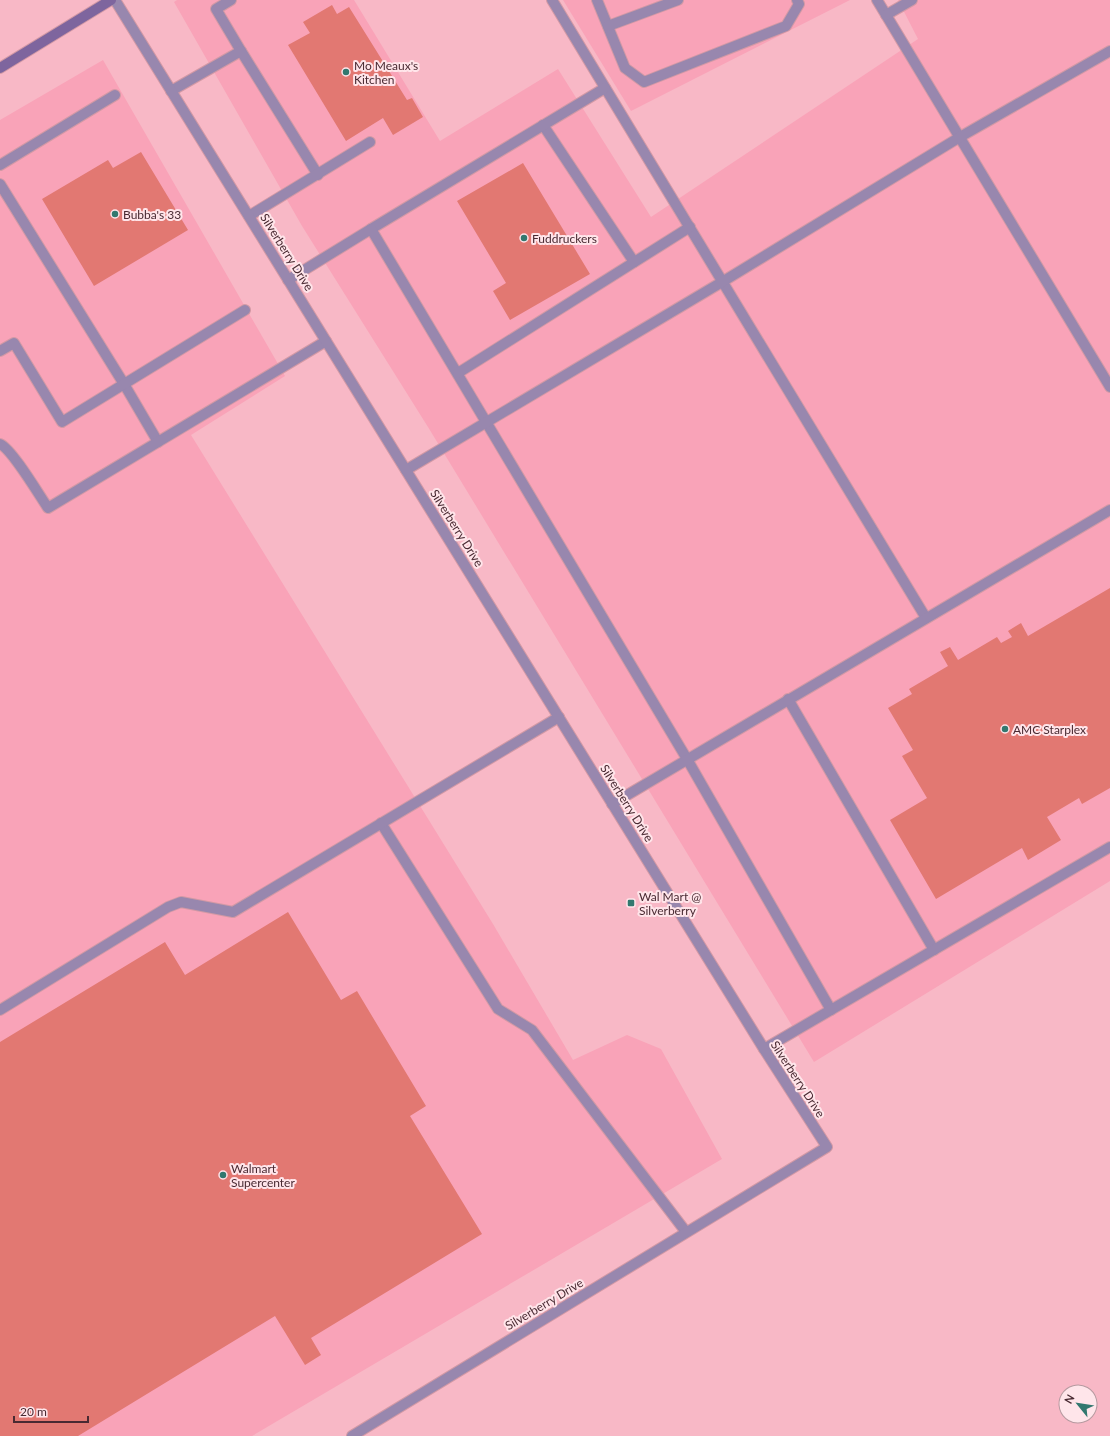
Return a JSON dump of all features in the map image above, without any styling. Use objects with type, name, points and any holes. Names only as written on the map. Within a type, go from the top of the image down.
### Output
[{"type":"main road","points":[[0,68],[110,0]]},
{"type":"street","name":"Silverberry Drive","points":[[115,0],[764,1049],[827,1147],[352,1436]]},
{"type":"street","points":[[231,0],[216,8],[318,175]]},
{"type":"street","points":[[552,0],[926,618]]},
{"type":"street","points":[[597,0],[625,68],[644,82],[786,26],[799,4],[797,0]]},
{"type":"street","points":[[608,26],[678,0]]},
{"type":"street","points":[[877,0],[1110,387]]},
{"type":"street","points":[[886,15],[912,0]]},
{"type":"street","points":[[171,91],[241,51]]},
{"type":"street","points":[[406,470],[722,282],[960,137],[1110,51]]},
{"type":"street","points":[[288,280],[605,88]]},
{"type":"street","points":[[0,165],[115,95]]},
{"type":"street","points":[[543,125],[634,262]]},
{"type":"street","points":[[249,216],[370,142]]},
{"type":"street","points":[[0,184],[124,384],[158,442]]},
{"type":"street","points":[[458,373],[690,227]]},
{"type":"street","points":[[371,230],[458,373],[687,759],[831,1010]]},
{"type":"street","points":[[0,352],[14,343],[62,422],[245,310]]},
{"type":"street","points":[[0,444],[4,445],[14,457],[48,508],[326,340]]},
{"type":"street","points":[[612,804],[1110,510]]},
{"type":"street","points":[[788,700],[934,950]]},
{"type":"street","points":[[0,1010],[168,907],[181,902],[233,912],[559,717]]},
{"type":"street","points":[[381,823],[498,1009],[532,1030],[686,1232]]},
{"type":"street","points":[[764,1049],[1110,847]]},
{"type":"shaded area","points":[[177,0],[354,0],[440,141],[558,69],[651,217],[918,39],[898,0],[1110,0],[1110,881],[814,1062],[428,427],[302,226],[174,2]]},
{"type":"shaded area","points":[[563,0],[850,0],[631,111]]},
{"type":"shaded area","points":[[103,60],[285,376],[191,435],[493,924],[573,1060],[627,1035],[661,1049],[722,1159],[252,1436],[0,1436],[0,120]]},
{"type":"building","name":"Mo Meaux's Kitchen","points":[[332,5],[337,14],[349,7],[407,100],[412,98],[423,117],[393,135],[383,118],[346,141],[288,45],[310,33],[303,22]]},
{"type":"building","name":"Bubba's 33","points":[[141,152],[188,230],[94,286],[42,199],[108,160],[113,168]]},
{"type":"building","name":"Fuddruckers","points":[[523,163],[590,274],[510,320],[493,291],[506,283],[457,201]]},
{"type":"building","name":"AMC Starplex","points":[[1110,588],[1110,788],[1082,804],[1079,798],[1047,817],[1061,840],[1028,860],[1022,848],[936,899],[890,820],[927,798],[902,756],[913,750],[888,708],[912,694],[909,689],[948,666],[940,652],[950,647],[958,660],[997,637],[1001,643],[1012,637],[1008,631],[1021,623],[1028,636]]},
{"type":"building","name":"Walmart Supercenter","points":[[288,912],[341,1000],[357,991],[426,1106],[410,1116],[482,1234],[311,1338],[321,1355],[305,1365],[275,1316],[78,1436],[0,1436],[0,1042],[165,942],[185,975]]},
{"type":"place","name":"Mo Meaux's Kitchen","points":[[346,72]]},
{"type":"place","name":"Bubba's 33","points":[[115,214]]},
{"type":"place","name":"Fuddruckers","points":[[524,238]]},
{"type":"place","name":"AMC Starplex","points":[[1005,729]]},
{"type":"place","name":"Wal Mart @ Silverberry","points":[[631,903]]},
{"type":"place","name":"Walmart Supercenter","points":[[223,1175]]}]
